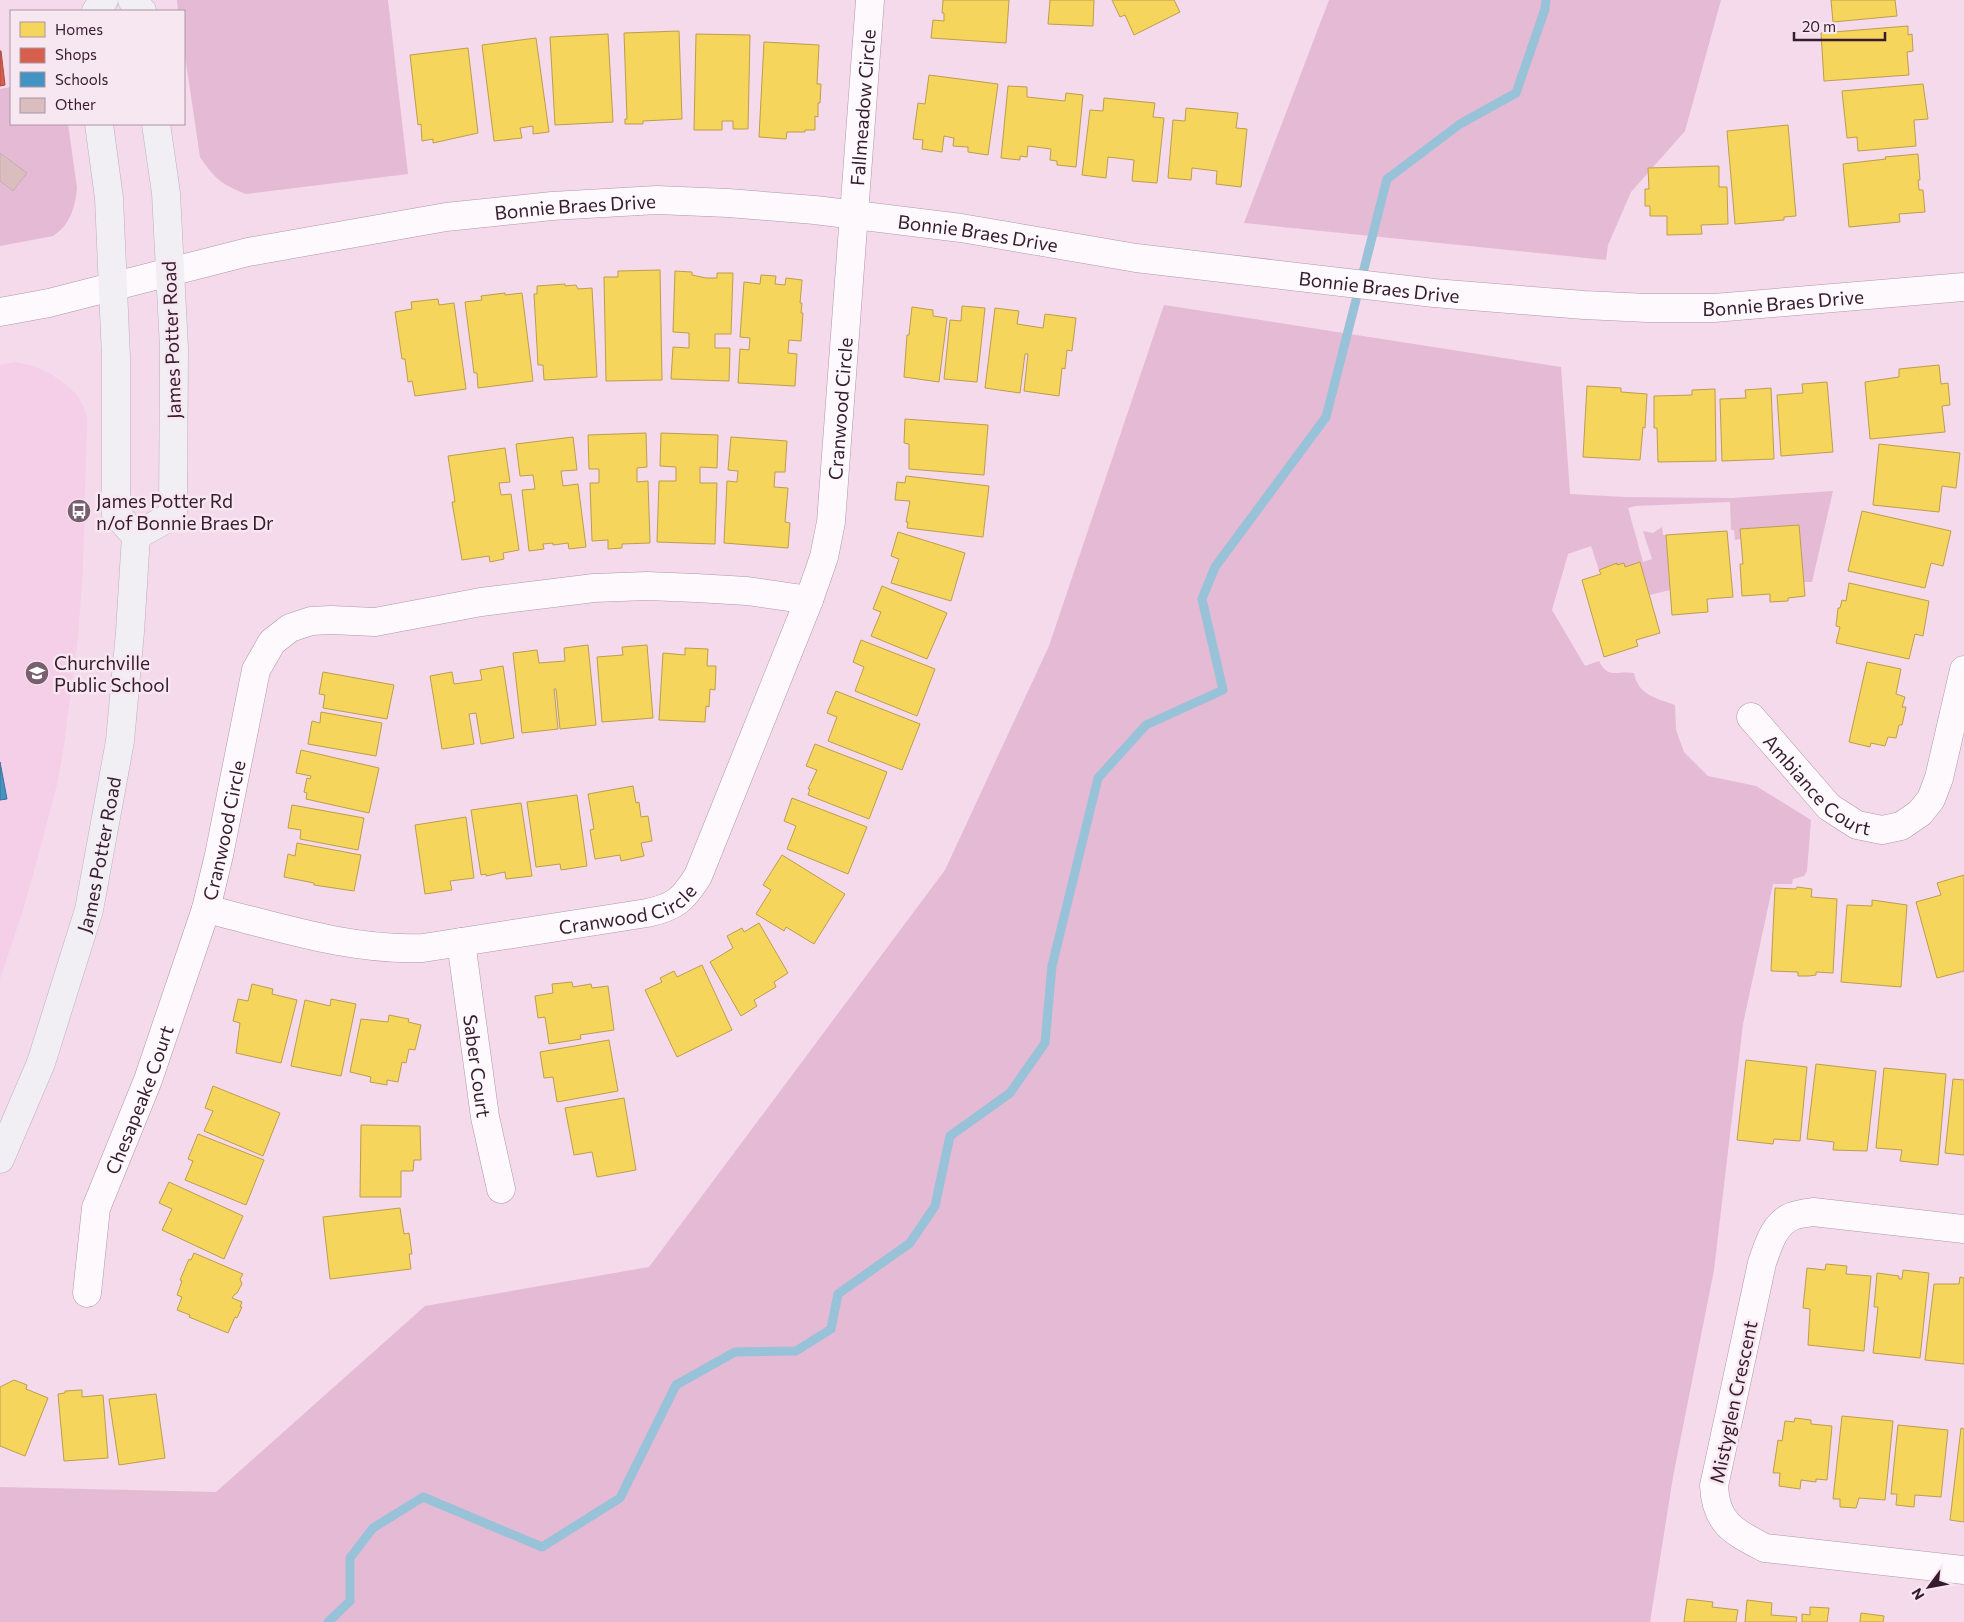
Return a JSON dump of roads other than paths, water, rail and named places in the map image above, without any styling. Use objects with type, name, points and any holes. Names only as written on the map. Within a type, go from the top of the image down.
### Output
[{"type":"main road","points":[[132,0],[141,10]]},
{"type":"main road","points":[[99,125],[109,198],[117,371],[116,514],[136,536]]},
{"type":"main road","name":"James Potter Road","points":[[0,1159],[42,1064],[89,910],[120,741],[136,536],[173,515],[175,361],[166,193],[156,125]]},
{"type":"street","name":"Fallmeadow Circle","points":[[854,215],[870,0]]},
{"type":"street","name":"Bonnie Braes Drive","points":[[0,312],[36,306],[248,252],[446,217],[552,206],[657,200],[787,207],[961,228],[1136,258],[1434,293],[1584,305],[1647,308],[1714,308],[1964,287]]},
{"type":"street","name":"Cranwood Circle","points":[[809,600],[696,588],[647,586],[594,588],[481,602],[375,622],[321,620],[311,621],[290,628],[272,642],[256,670],[219,855],[206,909],[313,936],[380,948],[423,948],[647,913],[665,909],[685,896],[698,876],[809,600],[824,557],[831,522],[854,215]]},
{"type":"street","name":"Ambiance Court","points":[[1752,717],[1829,807],[1857,825],[1882,830],[1901,826],[1920,813],[1931,799],[1939,778],[1964,670]]},
{"type":"street","name":"Chesapeake Court","points":[[87,1293],[96,1208],[148,1080],[206,909]]},
{"type":"street","name":"Saber Court","points":[[461,942],[486,1117],[501,1189]]},
{"type":"street","name":"Mistyglen Crescent","points":[[1964,1229],[1813,1212],[1791,1216],[1780,1226],[1771,1237],[1762,1263],[1714,1486],[1715,1504],[1724,1520],[1738,1535],[1765,1548],[1964,1570]]},
{"type":"waterway","points":[[328,1622],[350,1601],[350,1558],[373,1528],[423,1497],[542,1547],[620,1498],[676,1385],[735,1352],[796,1351],[831,1329],[838,1294],[910,1243],[935,1206],[950,1136],[1010,1093],[1045,1043],[1052,966],[1098,778],[1146,725],[1223,690],[1202,599],[1215,567],[1326,417],[1387,179],[1460,124],[1516,93],[1545,9],[1546,0]]},
{"type":"place","name":"James Potter Rd n/of Bonnie Braes Dr","points":[[79,511]]},
{"type":"place","name":"Churchville Public School","points":[[37,673]]}]
